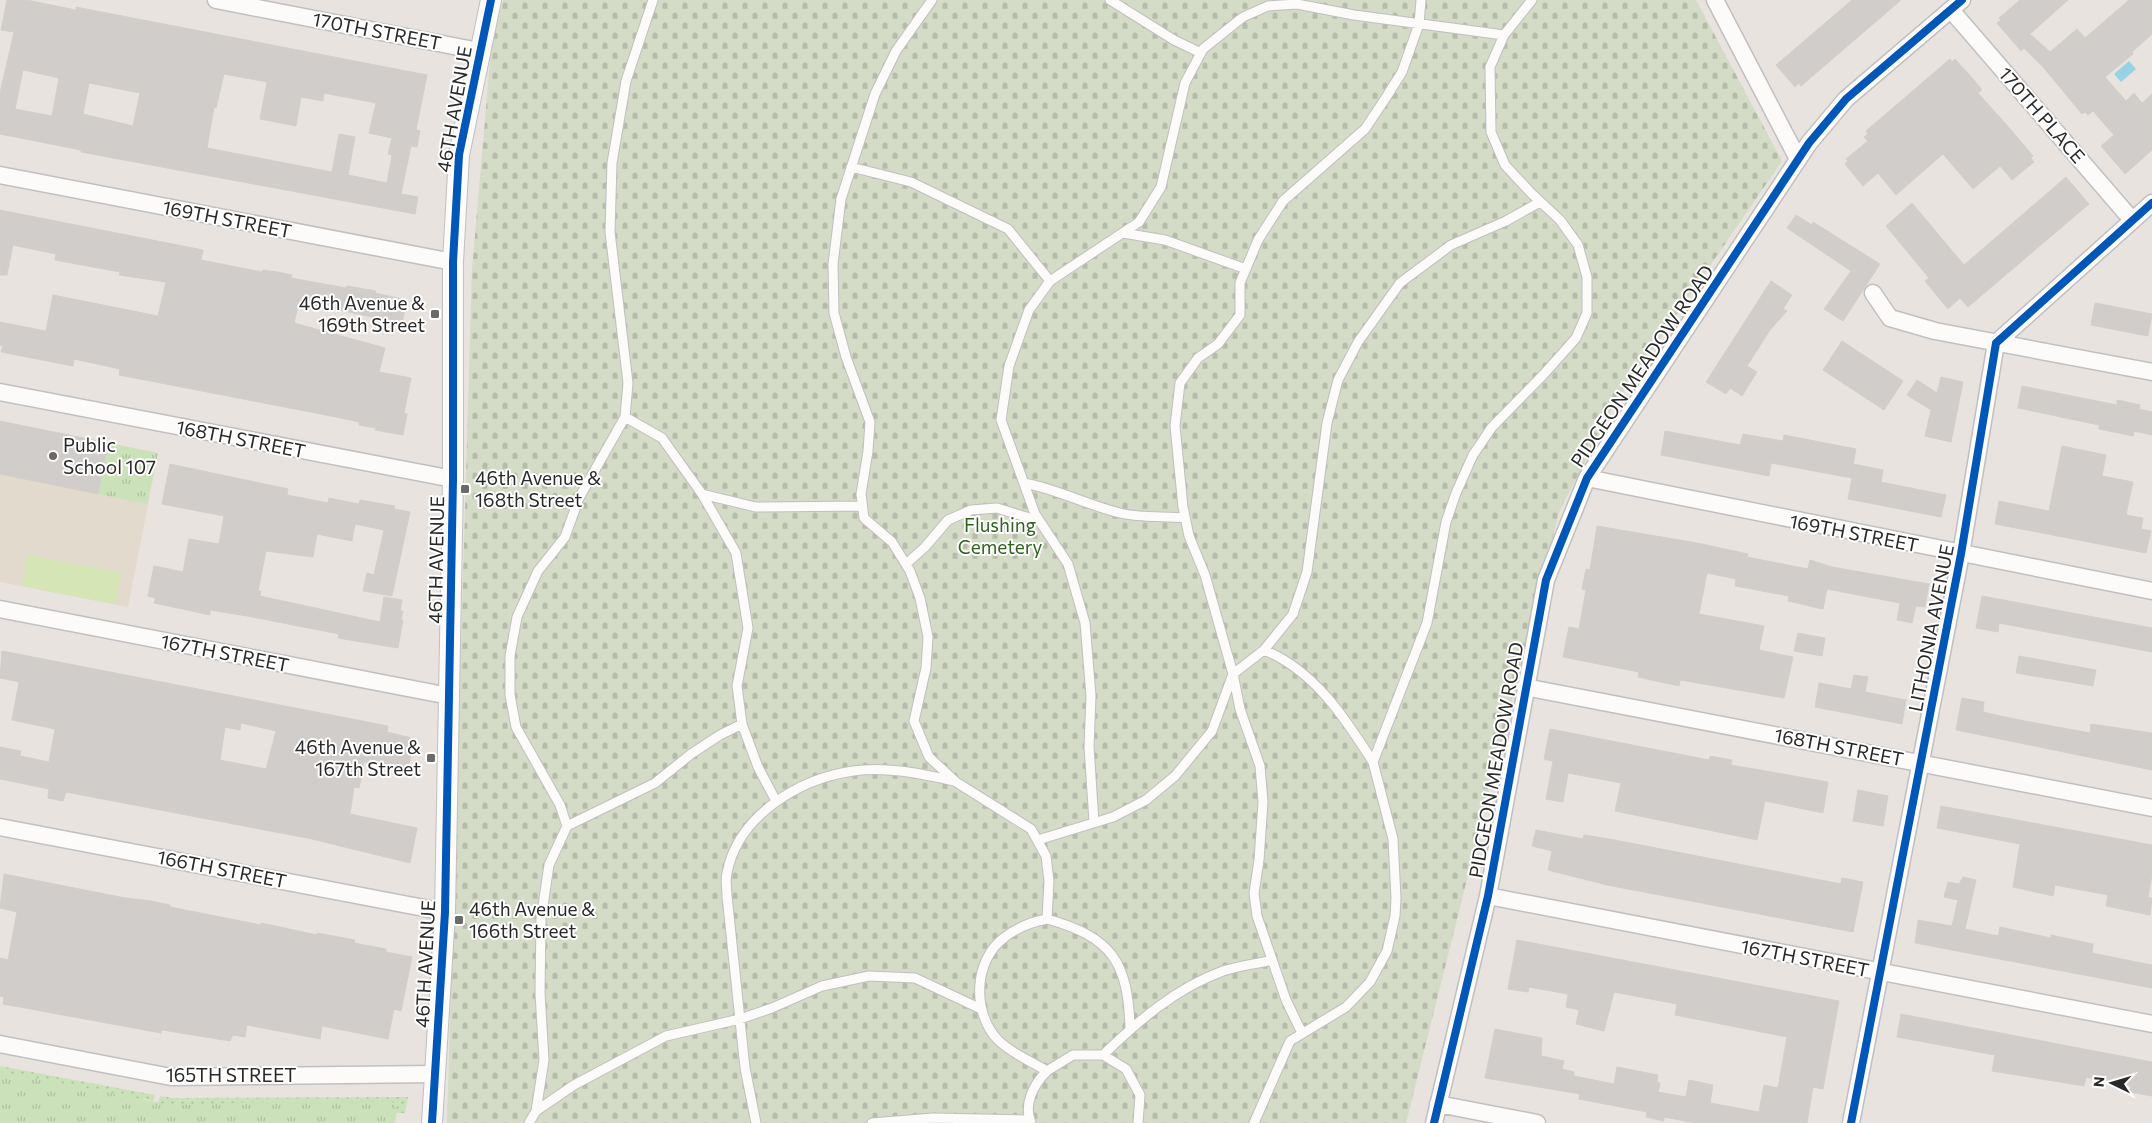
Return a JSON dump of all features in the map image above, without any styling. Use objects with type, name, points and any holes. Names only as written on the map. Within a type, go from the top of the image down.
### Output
[{"type":"street","name":"170TH STREET","points":[[216,0],[479,51]]},
{"type":"street","name":"46TH AVENUE","points":[[432,1123],[445,912],[453,479],[453,262],[459,156],[479,51],[491,0]]},
{"type":"street","points":[[1715,0],[1798,159]]},
{"type":"street","name":"PIDGEON MEADOW ROAD","points":[[1434,1123],[1488,896],[1546,580],[1586,478],[1798,159],[1846,100],[1957,5]]},
{"type":"street","name":"170TH PLACE","points":[[1957,5],[2132,220]]},
{"type":"street","name":"169TH STREET","points":[[0,175],[453,262]]},
{"type":"street","points":[[1996,343],[2152,203]]},
{"type":"street","points":[[1873,293],[1890,318],[1934,331],[2152,372]]},
{"type":"street","name":"LITHONIA AVENUE","points":[[1851,1123],[1962,554],[1996,343]]},
{"type":"street","name":"168TH STREET","points":[[0,392],[453,479]]},
{"type":"street","name":"169TH STREET","points":[[1586,478],[2152,591]]},
{"type":"street","name":"167TH STREET","points":[[0,610],[449,696]]},
{"type":"street","name":"168TH STREET","points":[[1525,687],[2152,808]]},
{"type":"street","name":"166TH STREET","points":[[0,827],[445,912]]},
{"type":"street","name":"167TH STREET","points":[[1488,896],[2152,1024]]},
{"type":"street","name":"165TH STREET","points":[[0,1044],[171,1077],[436,1074]]},
{"type":"street","points":[[1438,1104],[1537,1123]]},
{"type":"lane","points":[[567,826],[560,804],[516,727],[510,695],[510,656],[517,617],[538,571],[565,537],[579,498],[625,417],[628,383],[610,232],[612,163],[626,81],[653,0]]},
{"type":"lane","points":[[932,0],[896,51],[875,94],[851,167],[841,199],[833,264],[834,313],[846,357],[870,422],[868,451],[861,494],[864,518],[892,542],[906,564],[920,598],[928,637],[926,668],[914,720],[929,757],[956,782],[1031,829],[1046,856],[1049,882],[1047,919]]},
{"type":"lane","points":[[1110,0],[1174,40],[1201,53]]},
{"type":"lane","points":[[1302,1034],[1286,1000],[1257,916],[1254,893],[1262,830],[1263,802],[1260,766],[1240,709],[1233,674],[1208,584],[1189,536],[1185,518],[1175,426],[1180,383],[1198,358],[1218,344],[1240,315],[1240,283],[1258,240],[1283,201],[1365,129],[1402,72],[1419,24],[1421,0]]},
{"type":"lane","points":[[1373,762],[1427,623],[1446,522],[1473,455],[1492,427],[1576,338],[1588,313],[1587,277],[1578,245],[1560,220],[1505,165],[1491,132],[1490,67],[1504,35],[1532,0]]},
{"type":"lane","points":[[1094,822],[1089,747],[1091,696],[1085,623],[1068,564],[1035,514],[1001,420],[1009,366],[1029,310],[1050,281],[1139,222],[1161,187],[1185,82],[1201,53],[1242,17],[1268,6],[1282,4],[1311,6],[1354,15],[1504,35]]},
{"type":"lane","points":[[851,167],[911,182],[1008,229],[1050,281]]},
{"type":"lane","points":[[1038,840],[1113,817],[1146,800],[1175,776],[1212,731],[1233,674],[1264,650],[1293,614],[1307,572],[1327,423],[1338,380],[1358,342],[1400,282],[1451,245],[1506,221],[1540,202]]},
{"type":"lane","points":[[1123,234],[1165,240],[1246,270]]},
{"type":"lane","points":[[625,417],[662,438],[702,494],[736,552],[744,592],[748,628],[737,686],[742,724],[758,767],[776,801]]},
{"type":"lane","points":[[1024,483],[1049,488],[1077,500],[1122,513],[1185,518]]},
{"type":"lane","points":[[702,494],[756,507],[862,506]]},
{"type":"lane","points":[[906,564],[925,547],[948,520],[971,510],[997,508],[1039,521]]},
{"type":"lane","points":[[1254,1123],[1290,1041],[1338,1012],[1360,992],[1379,966],[1392,933],[1396,898],[1393,840],[1373,762],[1345,717],[1315,684],[1284,658],[1264,650]]},
{"type":"lane","points":[[529,1123],[536,1111],[544,1060],[540,993],[541,918],[549,865],[567,826],[655,783],[690,754],[742,724]]},
{"type":"lane","points":[[756,1123],[748,1089],[727,874],[739,843],[764,810],[776,801],[807,784],[853,771],[906,770],[956,782]]},
{"type":"lane","points":[[1047,1071],[1011,1052],[997,1039],[981,1009],[979,992],[982,973],[991,951],[1003,937],[1027,923],[1047,919],[1069,925],[1095,938],[1118,961],[1129,996],[1130,1028]]},
{"type":"lane","points":[[1103,1055],[1130,1028],[1180,992],[1224,971],[1272,960]]},
{"type":"lane","points":[[536,1111],[574,1086],[666,1036],[740,1019],[772,1008],[822,986],[869,976],[916,978],[981,1009]]},
{"type":"lane","points":[[872,1123],[933,1118],[1030,1121],[1029,1102],[1036,1081],[1047,1071],[1073,1055],[1103,1055],[1126,1069],[1140,1096],[1138,1123]]},
{"type":"shaded area","points":[[108,443],[158,453],[128,607],[0,582],[0,474],[98,494]]},
{"type":"green space","name":"Flushing Cemetery","points":[[503,0],[1696,0],[1782,161],[1613,407],[1559,512],[1406,1123],[447,1123],[472,270],[491,50]]},
{"type":"green space","points":[[108,443],[158,453],[147,504],[98,494]]},
{"type":"green space","points":[[28,555],[121,573],[115,604],[22,586]]},
{"type":"green space","points":[[0,1066],[155,1095],[153,1101],[146,1099],[0,1103]]},
{"type":"green space","points":[[0,1071],[171,1105],[287,1101],[393,1102],[397,1111],[395,1123],[0,1123]]},
{"type":"green space","points":[[160,1096],[173,1098],[408,1097],[405,1113],[156,1112]]},
{"type":"water","points":[[2129,61],[2136,69],[2121,82],[2114,74]]},
{"type":"building","points":[[7,0],[27,0],[76,10],[76,7],[427,75],[416,130],[420,131],[417,147],[411,146],[401,194],[418,197],[415,214],[81,152],[81,150],[0,134],[0,93],[14,32],[1,30]],"holes":[[[23,70],[59,78],[52,116],[15,109]],[[224,74],[267,82],[260,119],[296,126],[301,97],[323,101],[324,93],[376,103],[369,133],[392,138],[388,154],[392,155],[387,183],[348,175],[355,137],[339,134],[332,172],[207,148],[214,107],[216,108]],[[89,83],[140,93],[133,126],[83,114]]]},
{"type":"building","points":[[1852,0],[1901,0],[1801,86],[1799,83],[1795,87],[1776,65]]},
{"type":"building","points":[[2020,0],[2068,0],[2030,34],[2050,52],[2077,29],[2085,38],[2129,0],[2152,0],[2152,34],[2132,52],[2133,54],[2105,77],[2126,101],[2134,93],[2142,103],[2152,94],[2152,150],[2125,174],[2101,146],[2114,135],[2093,111],[2088,115],[2085,112],[2082,114],[2044,68],[2024,48],[2021,51],[1997,23],[2001,20],[1999,18]]},
{"type":"building","points":[[1950,59],[1952,62],[1955,59],[1974,80],[1982,90],[1978,93],[2033,156],[2031,158],[2034,162],[2012,180],[2000,166],[1973,189],[1943,154],[1896,195],[1878,173],[1863,186],[1845,164],[1848,161],[1846,159],[1868,141],[1864,137],[1868,134],[1866,131]]},
{"type":"building","points":[[2066,177],[2089,204],[1968,307],[1960,298],[1948,309],[1925,281],[1929,278],[1886,226],[1912,203],[1964,265]]},
{"type":"building","points":[[0,210],[203,250],[201,260],[262,272],[263,270],[277,272],[292,275],[291,278],[346,288],[347,286],[376,291],[375,293],[407,300],[402,323],[299,302],[294,323],[385,348],[379,372],[411,378],[404,413],[407,414],[403,435],[375,430],[376,428],[359,425],[359,422],[336,417],[119,375],[120,369],[74,359],[73,366],[1,352],[3,346],[0,345],[0,322],[46,331],[53,295],[158,316],[166,282],[119,275],[120,272],[55,260],[56,254],[13,245],[7,275],[0,275]]},
{"type":"building","points":[[1796,215],[1812,225],[1813,222],[1880,264],[1843,321],[1824,309],[1851,271],[1787,228]]},
{"type":"building","points":[[1771,281],[1792,295],[1783,309],[1787,311],[1770,330],[1747,366],[1757,372],[1742,396],[1730,388],[1726,394],[1706,382]]},
{"type":"building","points":[[2095,303],[2152,314],[2148,336],[2091,325]]},
{"type":"building","points":[[1842,341],[1903,381],[1884,410],[1823,370]]},
{"type":"building","points":[[1941,377],[1963,382],[1951,442],[1925,436],[1931,410],[1907,395],[1917,380],[1937,393]]},
{"type":"building","points":[[2022,386],[2117,405],[2117,400],[2140,405],[2139,409],[2152,412],[2152,435],[2134,431],[2133,436],[2099,429],[2099,425],[2018,408]]},
{"type":"building","name":"Public School 107","points":[[0,421],[108,443],[98,494],[0,474]]},
{"type":"building","points":[[1665,431],[1740,445],[1743,434],[1783,441],[1784,435],[1856,449],[1853,464],[1883,470],[1881,482],[1946,495],[1941,517],[1848,499],[1852,478],[1771,463],[1769,476],[1661,455]]},
{"type":"building","points":[[2062,446],[2106,455],[2102,476],[2133,482],[2126,515],[2143,518],[2141,529],[2151,531],[2146,553],[1995,524],[1999,501],[2049,511]]},
{"type":"building","points":[[170,464],[288,489],[287,495],[328,503],[329,498],[359,504],[360,500],[395,506],[394,509],[410,512],[392,596],[363,591],[367,573],[374,575],[384,530],[355,524],[352,541],[317,534],[313,557],[266,551],[258,591],[261,591],[260,596],[380,622],[384,597],[402,600],[400,611],[403,611],[401,620],[403,620],[398,648],[338,638],[339,634],[247,616],[210,610],[210,615],[154,603],[156,598],[148,596],[154,566],[183,572],[189,539],[219,544],[224,516],[162,504]]},
{"type":"building","points":[[1597,526],[1697,543],[1748,554],[1747,557],[1808,569],[1810,560],[1832,567],[1929,584],[1925,607],[1916,606],[1912,623],[1897,620],[1900,603],[1827,589],[1823,609],[1788,601],[1789,596],[1735,586],[1736,579],[1707,573],[1699,614],[1764,626],[1759,650],[1793,657],[1784,698],[1680,680],[1679,686],[1638,677],[1639,672],[1563,657],[1569,627],[1579,629],[1586,590],[1582,589],[1586,569],[1590,570]]},
{"type":"building","points":[[1982,596],[2152,628],[2152,652],[1999,623],[1998,632],[1976,628]]},
{"type":"building","points":[[1798,633],[1825,638],[1822,656],[1794,651]]},
{"type":"building","points":[[2,651],[388,726],[387,732],[415,739],[407,772],[364,762],[359,788],[354,787],[350,814],[417,828],[410,863],[312,839],[66,792],[63,801],[48,798],[49,789],[0,779],[0,747],[21,751],[20,756],[49,762],[55,729],[12,720],[19,682],[0,678]],"holes":[[[241,723],[276,731],[266,769],[220,760],[225,727],[240,730]]]},
{"type":"building","points":[[2019,656],[2096,670],[2093,686],[2016,673]]},
{"type":"building","points":[[1854,675],[1868,677],[1865,692],[1906,700],[1902,724],[1815,707],[1819,683],[1851,689]]},
{"type":"building","points":[[1962,698],[1984,702],[1983,712],[2090,733],[2091,724],[2152,733],[2152,770],[1956,730]]},
{"type":"building","points":[[1550,729],[1709,760],[1710,756],[1732,760],[1731,765],[1828,782],[1823,813],[1765,801],[1757,840],[1615,811],[1621,783],[1568,773],[1563,802],[1546,799],[1553,761],[1544,759]]},
{"type":"building","points":[[1858,790],[1888,796],[1883,826],[1853,821]]},
{"type":"building","points":[[1941,806],[2152,845],[2152,875],[2148,897],[2152,898],[2150,915],[2106,906],[2108,895],[2055,885],[2053,896],[2013,887],[2020,844],[1937,828]]},
{"type":"building","points":[[1536,830],[1583,839],[1584,835],[1615,840],[1841,884],[1842,878],[1863,882],[1853,932],[1607,885],[1548,870],[1552,851],[1532,846]]},
{"type":"building","points":[[4,874],[125,898],[151,901],[170,905],[170,907],[261,925],[261,923],[317,935],[317,933],[355,940],[354,943],[386,949],[386,952],[412,957],[401,1011],[394,1009],[388,1039],[322,1026],[320,1039],[247,1025],[245,1037],[233,1035],[230,1041],[162,1030],[161,1033],[3,1004],[4,997],[0,996],[0,958],[8,960],[17,912],[0,908]]},
{"type":"building","points":[[1963,877],[1976,880],[1965,929],[1998,936],[2000,927],[2051,938],[2051,935],[2093,944],[2092,953],[2152,965],[2152,988],[1915,943],[1918,920],[1952,926],[1958,900],[1944,897],[1948,882],[1959,884]]},
{"type":"building","points":[[1517,940],[1839,1001],[1823,1089],[1813,1087],[1807,1123],[1696,1123],[1664,1117],[1664,1121],[1646,1117],[1647,1112],[1579,1099],[1580,1094],[1485,1078],[1495,1029],[1542,1038],[1541,1056],[1564,1061],[1562,1069],[1574,1072],[1574,1076],[1614,1084],[1617,1067],[1658,1075],[1657,1082],[1660,1083],[1658,1092],[1686,1097],[1689,1080],[1713,1085],[1710,1103],[1759,1112],[1764,1085],[1778,1088],[1787,1037],[1675,1015],[1677,1004],[1614,992],[1604,1031],[1576,1024],[1579,1010],[1566,1007],[1568,994],[1529,987],[1528,992],[1508,989]]},
{"type":"building","points":[[1901,1014],[2152,1062],[2152,1096],[2130,1092],[2131,1086],[2086,1077],[2084,1086],[1992,1071],[1995,1055],[1897,1037]]},
{"type":"cycle path","points":[[432,1123],[445,912],[453,479],[453,262],[459,155],[491,0]]},
{"type":"cycle path","points":[[1434,1123],[1488,896],[1546,580],[1587,478],[1809,143],[1846,99],[1962,0]]},
{"type":"cycle path","points":[[1851,1123],[1961,554],[1996,343],[2152,203]]},
{"type":"place","name":"46th Avenue & 169th Street","points":[[435,314]]},
{"type":"place","name":"Public School 107","points":[[53,456]]},
{"type":"place","name":"46th Avenue & 168th Street","points":[[465,489]]},
{"type":"place","name":"46th Avenue & 167th Street","points":[[431,758]]},
{"type":"place","name":"46th Avenue & 166th Street","points":[[459,920]]}]
